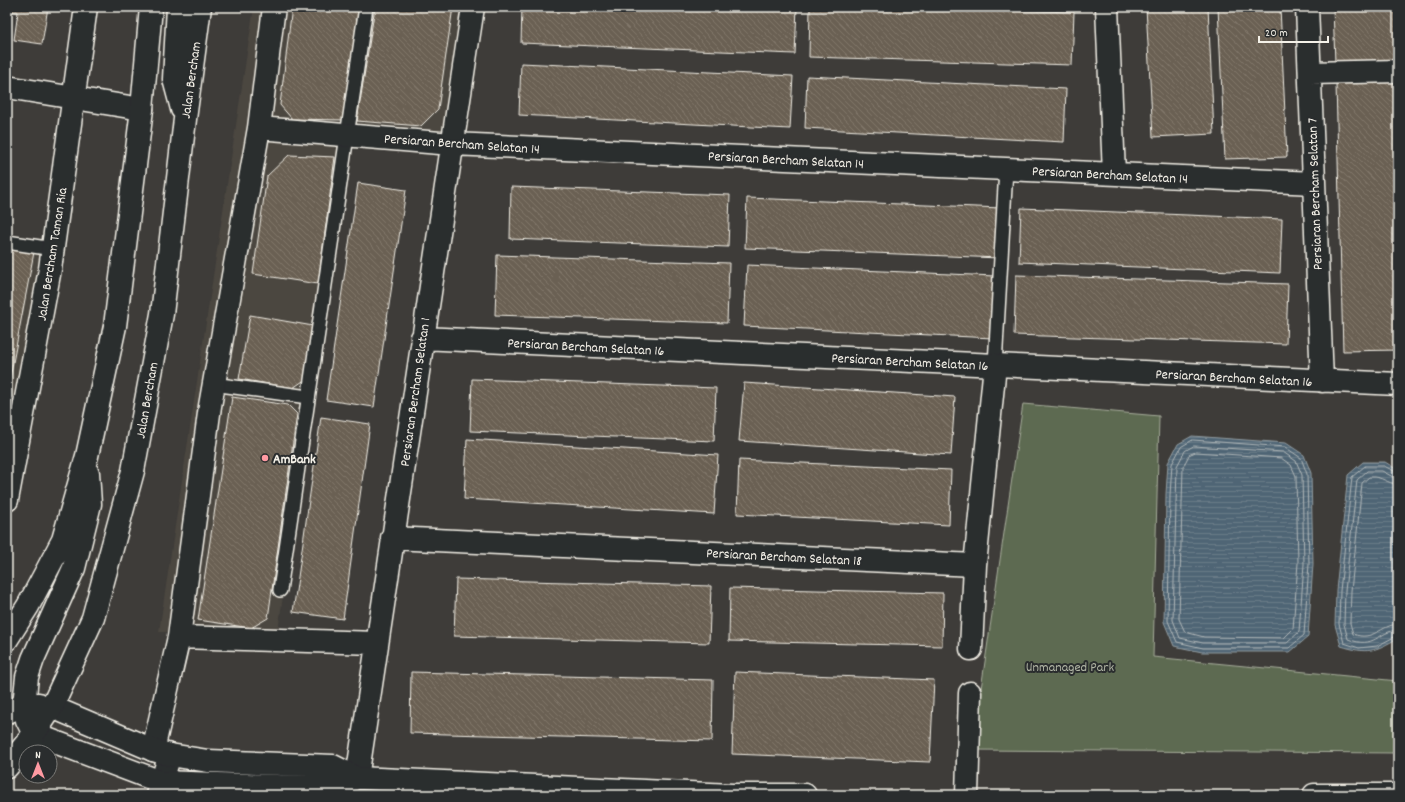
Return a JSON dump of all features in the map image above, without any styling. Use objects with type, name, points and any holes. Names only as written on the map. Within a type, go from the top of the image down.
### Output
[{"type":"street","name":"Jalan Bercham Taman Ria","points":[[7,500],[53,249],[86,7]]},
{"type":"street","points":[[7,639],[28,606],[63,540],[87,456],[115,326],[142,109],[151,7]]},
{"type":"street","points":[[178,7],[174,79],[185,119]]},
{"type":"street","name":"Jalan Bercham","points":[[7,767],[34,734],[52,708],[93,618],[133,471],[162,314],[200,7]]},
{"type":"street","points":[[159,788],[161,752],[179,637],[213,384],[259,128],[274,7]]},
{"type":"street","name":"Persiaran Bercham Selatan 1","points":[[357,778],[473,7]]},
{"type":"street","points":[[1107,7],[1114,174]]},
{"type":"street","name":"Persiaran Bercham Selatan 7","points":[[1307,7],[1322,381]]},
{"type":"street","points":[[1310,73],[1398,71]]},
{"type":"street","points":[[7,86],[142,109]]},
{"type":"street","name":"Persiaran Bercham Selatan 14","points":[[259,128],[452,144],[1314,183]]},
{"type":"street","name":"Persiaran Bercham Selatan 16","points":[[422,338],[1398,384]]},
{"type":"street","points":[[971,649],[976,565],[995,365]]},
{"type":"street","points":[[16,708],[33,659],[74,568],[90,504],[87,456]]},
{"type":"street","name":"Persiaran Bercham Selatan 18","points":[[392,538],[976,565]]},
{"type":"street","points":[[179,637],[377,643]]},
{"type":"street","points":[[967,795],[970,693]]},
{"type":"street","points":[[16,708],[39,704],[161,752],[208,761],[333,766],[357,778],[431,789],[805,795]]},
{"type":"street","points":[[16,708],[27,720],[34,734],[159,788],[334,788],[357,778]]},
{"type":"street","points":[[1314,795],[1398,795]]},
{"type":"lane","points":[[280,590],[366,7]]},
{"type":"lane","points":[[995,365],[1006,169]]},
{"type":"lane","points":[[7,242],[53,249]]},
{"type":"lane","points":[[213,384],[308,397]]},
{"type":"shaded area","points":[[254,7],[471,7],[444,139],[349,127],[278,631],[159,632]]},
{"type":"shaded area","points":[[7,238],[54,245],[7,497]]},
{"type":"green space","name":"Unmanaged Park","points":[[1023,404],[1159,416],[1153,657],[1398,681],[1398,753],[972,750]]},
{"type":"water","points":[[1192,436],[1286,443],[1304,455],[1311,473],[1313,564],[1308,637],[1290,652],[1202,652],[1174,646],[1164,622],[1166,494],[1168,463],[1178,444]]},
{"type":"water","points":[[1363,462],[1385,462],[1398,470],[1398,638],[1376,649],[1364,651],[1341,646],[1335,625],[1336,590],[1348,475]]},
{"type":"building","points":[[7,7],[48,7],[42,44],[14,40],[18,12],[7,11]]},
{"type":"building","points":[[292,7],[360,7],[345,120],[292,119],[280,105]]},
{"type":"building","points":[[375,7],[453,7],[438,109],[421,126],[357,121]]},
{"type":"building","points":[[522,7],[797,7],[795,54],[521,43]]},
{"type":"building","points":[[810,7],[894,7],[1074,12],[1072,65],[809,57]]},
{"type":"building","points":[[1146,7],[1208,7],[1214,134],[1153,137]]},
{"type":"building","points":[[1218,7],[1280,7],[1287,157],[1225,159]]},
{"type":"building","points":[[1333,7],[1396,7],[1398,61],[1335,63]]},
{"type":"building","points":[[521,63],[793,76],[790,129],[519,115]]},
{"type":"building","points":[[807,76],[1066,89],[1064,142],[805,128]]},
{"type":"building","points":[[1398,82],[1398,350],[1343,351],[1336,84]]},
{"type":"building","points":[[289,155],[335,157],[318,284],[253,274],[267,176]]},
{"type":"building","points":[[358,183],[406,190],[374,407],[326,400]]},
{"type":"building","points":[[511,187],[730,195],[728,247],[510,239]]},
{"type":"building","points":[[747,198],[1002,208],[1000,258],[745,248]]},
{"type":"building","points":[[1021,208],[1282,219],[1280,273],[1019,262]]},
{"type":"building","points":[[7,248],[34,252],[7,394]]},
{"type":"building","points":[[497,255],[729,263],[727,323],[495,315]]},
{"type":"building","points":[[747,265],[995,276],[993,338],[744,326]]},
{"type":"building","points":[[1016,275],[1288,284],[1286,344],[1014,335]]},
{"type":"building","points":[[250,315],[313,326],[306,379],[293,388],[239,379]]},
{"type":"building","points":[[472,379],[716,388],[714,441],[470,431]]},
{"type":"building","points":[[744,383],[955,397],[951,455],[739,441]]},
{"type":"building","points":[[232,397],[288,405],[297,414],[268,618],[251,628],[198,620]]},
{"type":"building","points":[[321,417],[370,424],[343,619],[293,612]]},
{"type":"building","points":[[467,439],[718,455],[714,514],[464,499]]},
{"type":"building","points":[[739,460],[951,470],[949,525],[737,514]]},
{"type":"building","points":[[456,579],[711,586],[709,643],[454,636]]},
{"type":"building","points":[[730,588],[943,593],[942,646],[729,641]]},
{"type":"building","points":[[411,672],[713,680],[712,741],[410,733]]},
{"type":"building","points":[[735,672],[934,680],[930,762],[732,754]]},
{"type":"place","name":"AmBank","points":[[265,458]]}]
